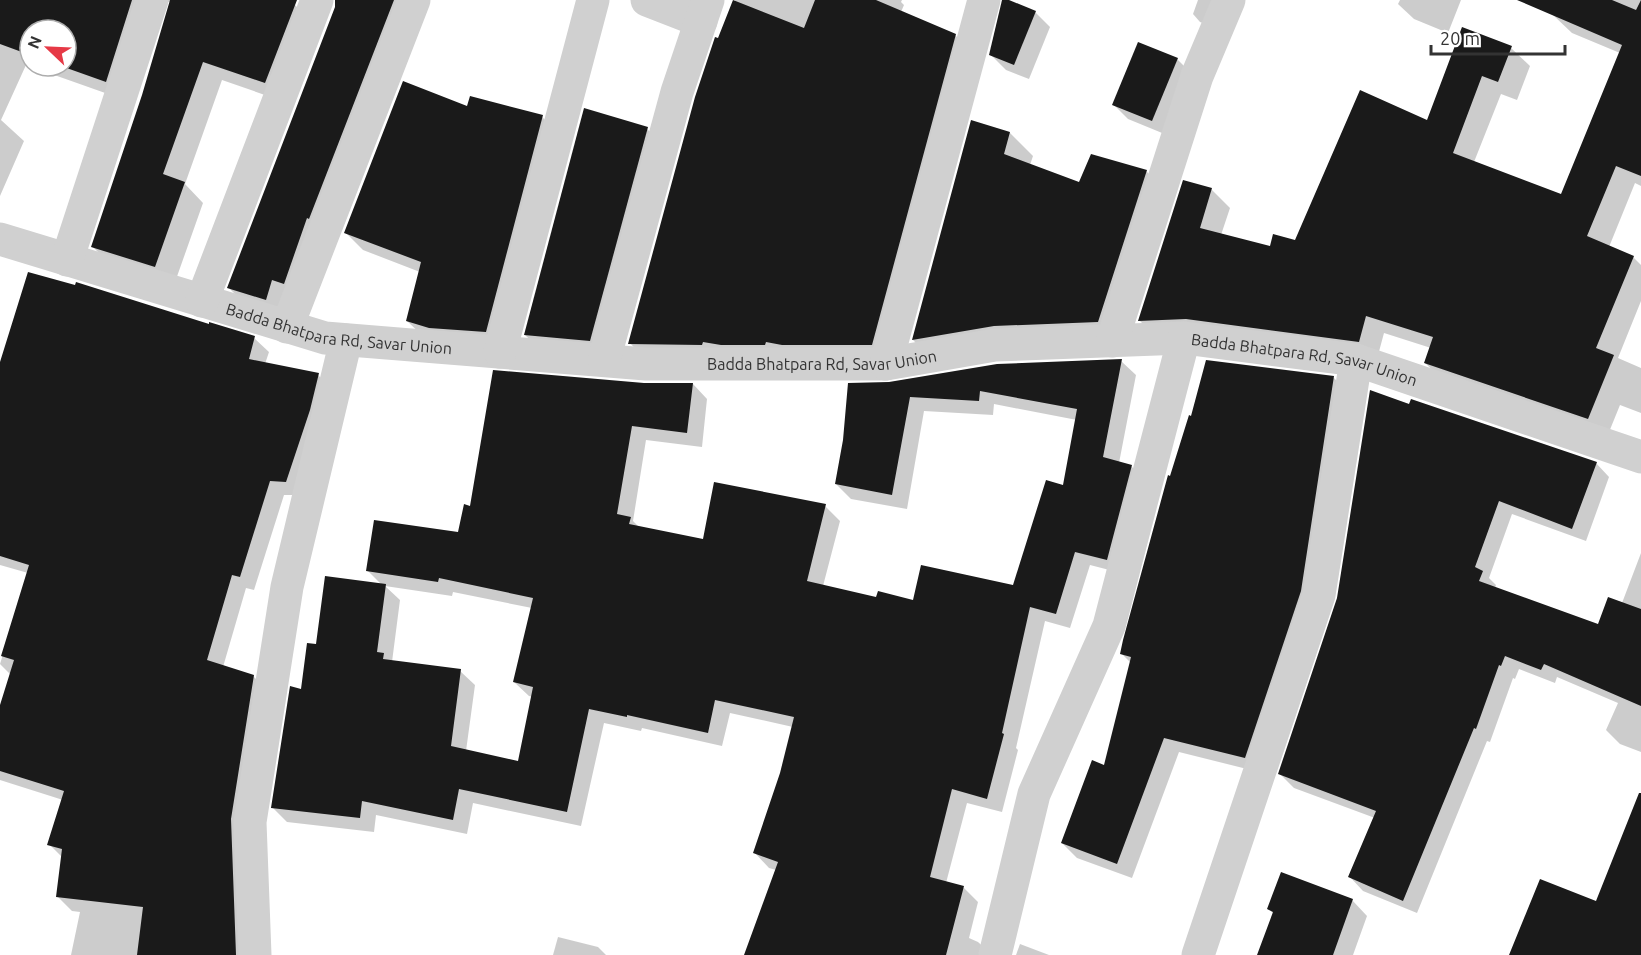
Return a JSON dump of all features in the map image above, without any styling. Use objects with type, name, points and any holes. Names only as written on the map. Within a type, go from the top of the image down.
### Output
[{"type":"street","points":[[67,260],[152,0]]},
{"type":"street","points":[[202,301],[317,0]]},
{"type":"street","points":[[287,327],[414,0]]},
{"type":"street","points":[[500,352],[593,0]]},
{"type":"street","points":[[604,360],[677,92],[704,11],[647,0]]},
{"type":"street","points":[[886,364],[984,0]]},
{"type":"street","points":[[1112,341],[1197,76],[1229,0]]},
{"type":"street","name":"Badda Bhatpara Rd, Savar Union","points":[[0,239],[287,327],[325,338],[346,340],[646,364],[886,364],[994,345],[1184,338],[1356,360],[1641,457]]},
{"type":"street","points":[[995,955],[1034,794],[1109,626],[1184,338]]},
{"type":"street","points":[[255,955],[250,822],[287,587],[346,340]]},
{"type":"street","points":[[1197,955],[1319,595],[1356,360]]},
{"type":"building","points":[[0,0],[132,0],[106,82],[78,72],[78,18],[18,18],[18,51],[0,44]]},
{"type":"building","points":[[170,0],[297,0],[265,83],[203,62],[163,174],[185,182],[155,267],[91,247],[142,95]]},
{"type":"building","points":[[335,0],[394,0],[309,219],[307,218],[284,284],[272,280],[266,300],[227,288],[335,7]]},
{"type":"building","points":[[733,0],[804,28],[815,0],[876,0],[956,34],[872,345],[782,345],[766,342],[765,345],[721,345],[703,342],[702,345],[628,344],[695,97],[715,37],[718,38]]},
{"type":"building","points":[[1002,0],[1009,0],[1036,11],[1014,65],[989,55]]},
{"type":"building","points":[[1517,0],[1612,0],[1636,10],[1641,0],[1641,176],[1616,166],[1587,236],[1634,256],[1596,348],[1614,355],[1588,419],[1424,363],[1433,337],[1366,316],[1359,342],[1186,319],[1138,321],[1183,180],[1212,188],[1200,228],[1270,246],[1273,234],[1295,240],[1360,90],[1427,120],[1462,27],[1512,46],[1498,82],[1482,76],[1453,153],[1561,194],[1622,45]]},
{"type":"building","points":[[1138,42],[1178,58],[1152,121],[1112,105]]},
{"type":"building","points":[[403,81],[467,106],[470,96],[543,115],[486,332],[429,328],[406,321],[421,262],[344,233]]},
{"type":"building","points":[[584,108],[648,127],[590,341],[524,335]]},
{"type":"building","points":[[971,120],[1010,132],[1004,154],[1079,182],[1091,154],[1147,170],[1098,322],[994,326],[912,340]]},
{"type":"building","points":[[28,272],[75,285],[76,282],[255,336],[249,359],[319,373],[310,410],[286,482],[270,481],[240,577],[232,575],[207,660],[254,675],[231,819],[236,955],[137,955],[143,907],[56,897],[62,849],[47,845],[64,791],[0,771],[0,705],[14,660],[1,656],[29,565],[0,556],[0,362]]},
{"type":"building","points":[[1122,359],[1103,457],[1132,465],[1107,560],[1075,552],[1056,614],[1030,607],[1002,733],[1004,734],[987,799],[952,789],[930,877],[964,886],[946,955],[744,955],[778,862],[753,853],[780,773],[794,717],[715,700],[708,733],[589,709],[567,812],[459,789],[453,820],[362,801],[360,818],[271,808],[290,686],[301,689],[307,643],[316,644],[325,576],[386,584],[377,652],[384,653],[383,659],[461,669],[451,746],[518,761],[533,687],[513,682],[533,598],[439,578],[438,582],[366,571],[374,520],[458,532],[464,504],[470,506],[493,370],[644,383],[693,383],[687,433],[632,426],[617,514],[631,517],[629,524],[703,539],[714,482],[826,504],[807,581],[876,597],[878,591],[913,600],[921,565],[1013,585],[1046,480],[1063,485],[1077,409],[980,391],[979,401],[910,397],[892,495],[835,484],[843,440],[848,383],[889,382],[997,364]]},
{"type":"building","points":[[1206,360],[1334,376],[1301,591],[1245,758],[1164,738],[1117,864],[1061,843],[1092,760],[1104,765],[1131,657],[1120,654],[1123,640],[1168,475],[1170,476],[1189,415],[1191,416]]},
{"type":"building","points":[[1370,390],[1409,404],[1411,399],[1597,462],[1572,529],[1499,501],[1475,567],[1483,571],[1479,581],[1598,624],[1608,597],[1641,609],[1641,706],[1544,664],[1541,670],[1505,656],[1501,666],[1499,665],[1476,729],[1474,728],[1403,901],[1348,877],[1376,811],[1278,774],[1337,598]]},
{"type":"building","points":[[1639,793],[1641,793],[1641,955],[1509,955],[1540,879],[1596,901]]},
{"type":"building","points":[[1281,872],[1353,899],[1333,955],[1257,955],[1273,912],[1267,909]]}]
